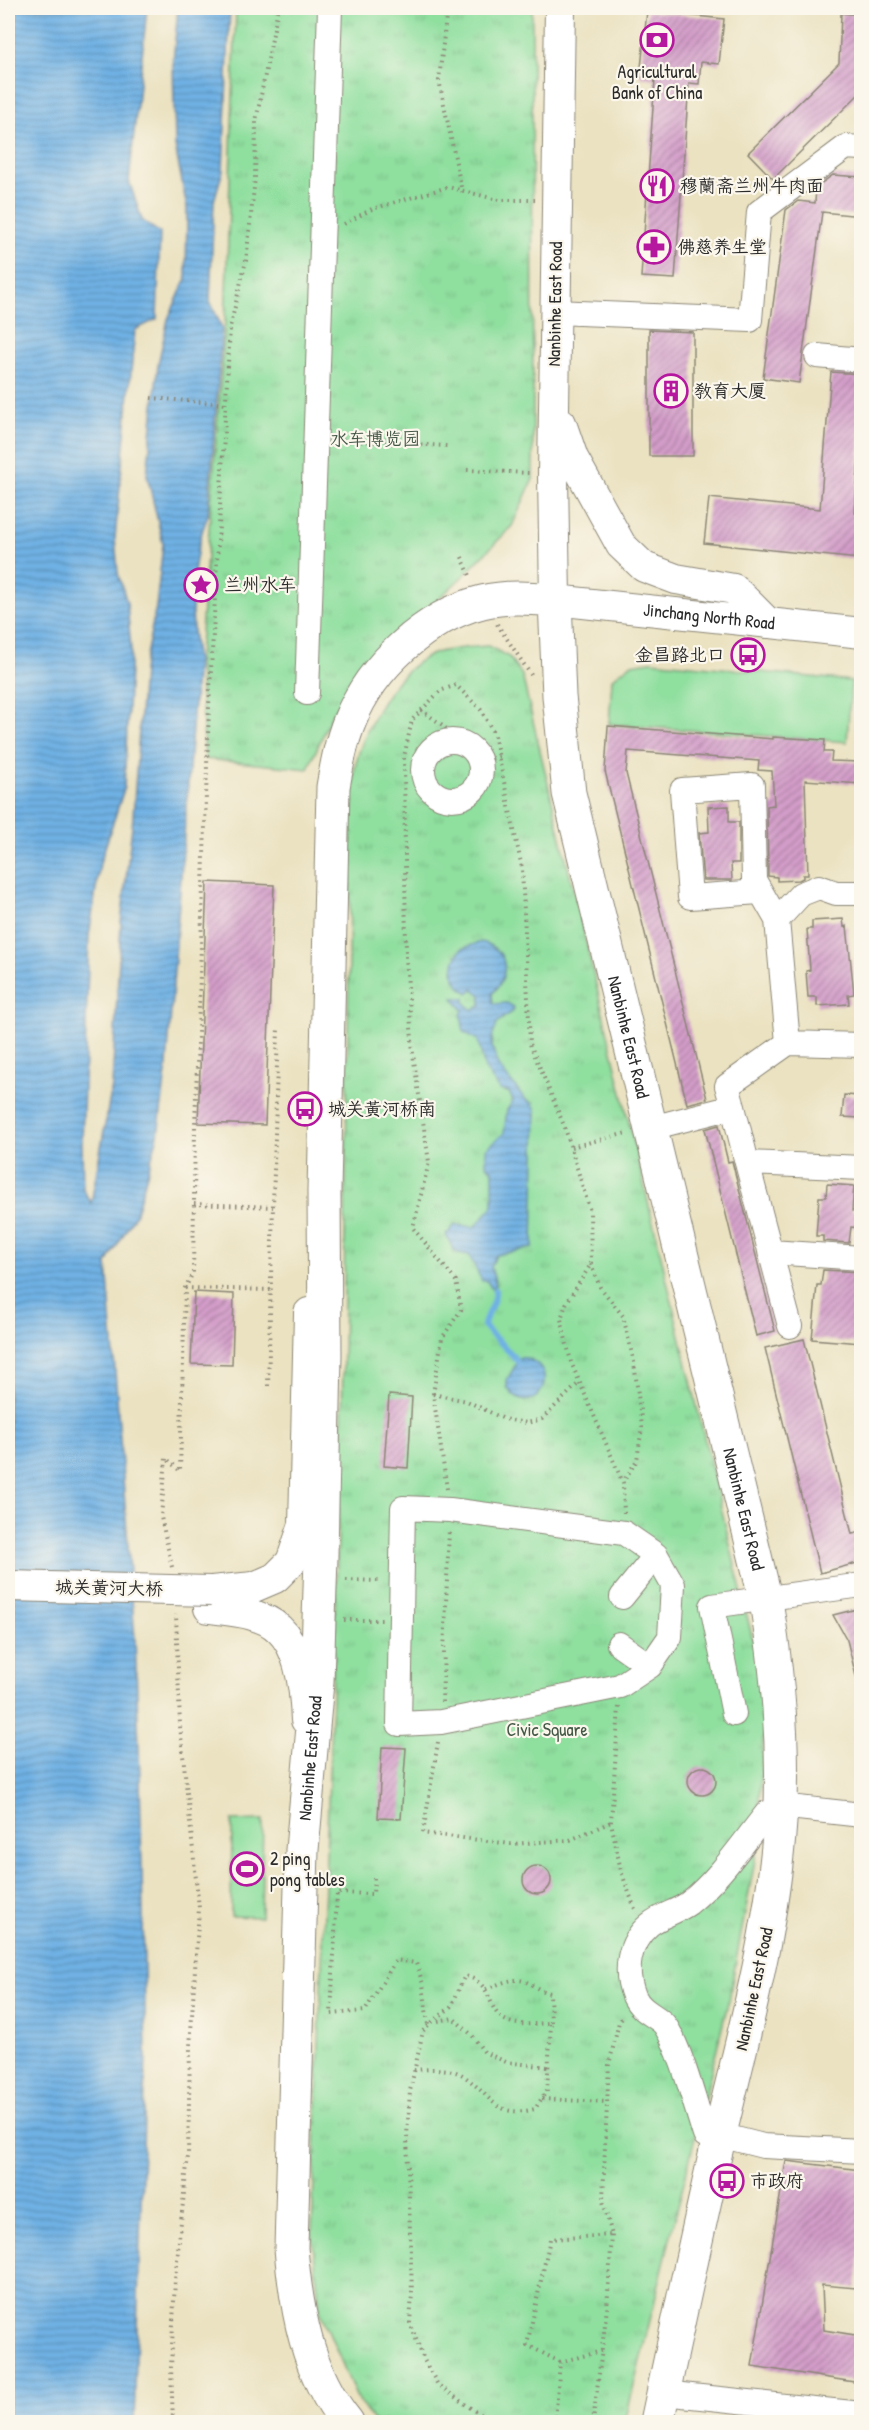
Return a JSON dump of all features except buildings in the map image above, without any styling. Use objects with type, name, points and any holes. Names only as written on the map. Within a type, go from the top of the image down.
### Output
[{"type":"highway","name":"Nanbinhe East Road","points":[[347,2422],[320,2378],[304,2336],[295,2293],[291,2248],[302,1850],[317,1682],[324,1447],[324,1191],[333,787],[339,752],[350,720],[363,694],[382,668],[433,624],[456,611],[482,602],[513,597],[555,600],[560,704],[569,793],[766,1600],[781,1721],[774,1810],[774,1888],[756,1988],[712,2135],[660,2408]]},
{"type":"main road","name":"Nanbinhe East Road","points":[[555,600],[553,475],[560,8]]},
{"type":"main road","points":[[554,403],[573,458],[621,545],[644,567],[676,579],[734,589],[768,623]]},
{"type":"main road","name":"Jinchang North Road","points":[[555,600],[861,633]]},
{"type":"main road","name":"Nanbinhe East Road","points":[[210,1600],[275,1578],[291,1562],[304,1525],[309,1312],[324,1191]]},
{"type":"main road","name":"城关黄河大桥","points":[[8,1586],[210,1600]]},
{"type":"main road","points":[[210,1600],[258,1617],[279,1629],[291,1646],[298,1666],[305,1706],[308,1789]]},
{"type":"main road","name":"城关黄河大桥","points":[[8,1603],[210,1600]]},
{"type":"street","points":[[307,693],[330,8]]},
{"type":"street","points":[[555,312],[750,320],[759,212],[846,147],[861,148]]},
{"type":"street","points":[[817,356],[861,360]]},
{"type":"street","points":[[456,740],[490,759],[481,773],[478,784],[460,798],[449,799],[429,788],[424,777],[427,755],[434,746],[444,741],[456,740]]},
{"type":"street","points":[[759,892],[690,897],[682,790],[752,785],[754,880],[777,920],[789,1043]]},
{"type":"street","points":[[777,920],[801,894],[819,887],[836,893],[861,893]]},
{"type":"street","points":[[790,1326],[727,1086],[789,1043],[861,1045]]},
{"type":"street","points":[[651,1128],[733,1107]]},
{"type":"street","points":[[747,1163],[861,1168]]},
{"type":"street","points":[[770,1252],[861,1258]]},
{"type":"street","points":[[404,1508],[450,1510],[624,1533],[656,1555],[673,1585],[670,1637],[650,1666],[620,1686],[441,1722],[399,1724],[404,1508]]},
{"type":"street","points":[[622,1597],[656,1555]]},
{"type":"street","points":[[734,1714],[712,1606],[861,1585]]},
{"type":"street","points":[[619,1644],[650,1666]]},
{"type":"street","points":[[861,1815],[774,1810],[688,1904],[649,1925],[636,1940],[629,1959],[629,1980],[636,1999],[648,2015],[666,2025],[712,2135],[763,2146],[861,2151]]},
{"type":"street","points":[[660,2408],[861,2414]]},
{"type":"path","points":[[173,1576],[160,1517],[166,1458],[180,1471],[185,1288],[193,1273],[209,706],[230,327],[246,261],[255,178],[256,122],[278,8]]},
{"type":"path","points":[[447,8],[439,80],[462,193]]},
{"type":"path","points":[[323,236],[372,209],[448,187],[462,193],[499,200],[556,199]]},
{"type":"path","points":[[151,398],[226,404]]},
{"type":"path","points":[[316,439],[447,446]]},
{"type":"path","points":[[467,470],[553,475]]},
{"type":"path","points":[[462,557],[482,602],[531,675],[533,684]]},
{"type":"path","points":[[450,1510],[434,1394],[442,1338],[461,1310],[456,1281],[413,1228],[429,1162],[413,1054],[407,968],[404,757],[412,720],[440,691],[456,685],[481,710],[494,734],[490,759],[522,868],[530,1044],[571,1147],[590,1211],[591,1264],[600,1287],[623,1316],[634,1362],[642,1427],[637,1460],[623,1483]]},
{"type":"path","points":[[421,710],[444,726],[456,740]]},
{"type":"path","points":[[268,1386],[278,1027]]},
{"type":"path","points":[[571,1147],[651,1128]]},
{"type":"path","points":[[194,1204],[273,1207]]},
{"type":"path","points":[[591,1264],[566,1304],[561,1319],[571,1362],[623,1483],[624,1533]]},
{"type":"path","points":[[185,1288],[271,1290]]},
{"type":"path","points":[[434,1394],[467,1401],[504,1419],[527,1423],[542,1419],[579,1383]]},
{"type":"path","points":[[336,1580],[404,1581]]},
{"type":"path","points":[[173,2422],[171,2368],[175,2279],[188,2155],[190,2046],[199,1908],[180,1726],[175,1607]]},
{"type":"path","points":[[334,1619],[402,1620]]},
{"type":"path","points":[[620,1686],[611,1822],[621,1871],[635,1909],[649,1925]]},
{"type":"path","points":[[374,1878],[374,1894],[337,1893],[331,2013],[364,2012],[396,1960],[416,1964],[423,1984],[428,2025]]},
{"type":"path","points":[[437,2021],[453,2003],[458,1987],[465,1976],[478,1979],[486,1989],[493,2010],[512,2023],[551,2023]]},
{"type":"path","points":[[414,2070],[439,2069],[463,2075],[500,2109],[519,2113],[535,2109],[547,2090],[551,2023],[550,1993],[540,1991],[523,1981],[510,1980],[486,1989]]},
{"type":"path","points":[[593,2422],[612,2235],[603,2201],[609,2064],[619,2022],[636,1999]]},
{"type":"path","points":[[510,2422],[501,2422],[479,2414],[438,2385],[424,2360],[410,2323],[412,2294],[407,2135],[414,2070],[423,2031],[428,2025],[453,2018],[472,2035],[484,2052],[506,2062],[548,2067]]},
{"type":"path","points":[[541,2099],[607,2102]]},
{"type":"path","points":[[602,2351],[560,2362],[527,2345],[550,2239],[612,2235]]},
{"type":"path","points":[[555,2422],[560,2362]]},
{"type":"green space","name":"水车博览园","points":[[236,8],[532,8],[533,479],[512,526],[461,578],[372,661],[333,712],[308,769],[205,759],[199,659],[225,323]]},
{"type":"green space","name":"Civic Square","points":[[489,646],[509,657],[522,675],[754,1645],[765,1715],[755,1860],[728,2003],[625,2422],[374,2422],[356,2396],[320,2311],[312,2233],[342,1427],[353,779],[367,731],[386,697],[410,669],[439,652]]},
{"type":"green space","points":[[651,661],[851,681],[847,742],[609,724],[612,679],[631,664]]},
{"type":"green space","name":"2 ping pong tables","points":[[263,1820],[261,1917],[231,1916],[232,1821]]},
{"type":"water","points":[[8,8],[147,8],[129,181],[142,220],[160,233],[157,319],[135,330],[115,538],[118,573],[127,603],[131,649],[124,789],[100,863],[89,936],[82,1144],[83,1189],[91,1203],[112,1086],[121,923],[133,817],[143,670],[156,607],[163,544],[147,475],[158,364],[168,319],[186,279],[187,208],[175,146],[173,62],[178,8],[230,8],[223,170],[214,201],[210,301],[222,328],[208,515],[194,568],[192,606],[197,661],[167,1065],[158,1135],[136,1213],[107,1263],[135,1639],[140,1777],[146,2055],[134,2422],[8,2422]]},
{"type":"water","points":[[481,942],[497,951],[504,964],[502,979],[492,994],[493,1004],[507,1003],[514,1007],[513,1011],[498,1022],[492,1037],[492,1046],[498,1066],[536,1110],[533,1248],[496,1255],[491,1267],[496,1285],[493,1291],[487,1281],[482,1281],[469,1255],[455,1252],[446,1235],[455,1225],[475,1227],[493,1206],[493,1171],[486,1164],[486,1149],[504,1133],[507,1110],[513,1101],[509,1092],[500,1090],[485,1069],[478,1040],[464,1032],[461,1015],[463,1010],[453,998],[465,998],[465,1003],[473,1010],[481,1005],[481,995],[473,989],[468,993],[462,988],[455,978],[453,967],[461,949]]},
{"type":"water","points":[[520,1357],[535,1362],[542,1370],[544,1380],[542,1390],[527,1401],[517,1398],[507,1387],[507,1380]]},
{"type":"waterway","points":[[495,1290],[494,1300],[484,1326],[517,1361]]},
{"type":"place","name":"Agricultural Bank of China","points":[[657,40]]},
{"type":"place","name":"穆蘭斋兰州牛肉面","points":[[657,186]]},
{"type":"place","name":"佛慈养生堂","points":[[654,247]]},
{"type":"place","name":"教育大厦","points":[[671,391]]},
{"type":"place","name":"兰州水车","points":[[201,585]]},
{"type":"place","name":"金昌路北口","points":[[748,655]]},
{"type":"place","name":"城关黄河桥南","points":[[305,1109]]},
{"type":"place","name":"2 ping pong tables","points":[[247,1869]]},
{"type":"place","name":"市政府","points":[[727,2181]]}]
